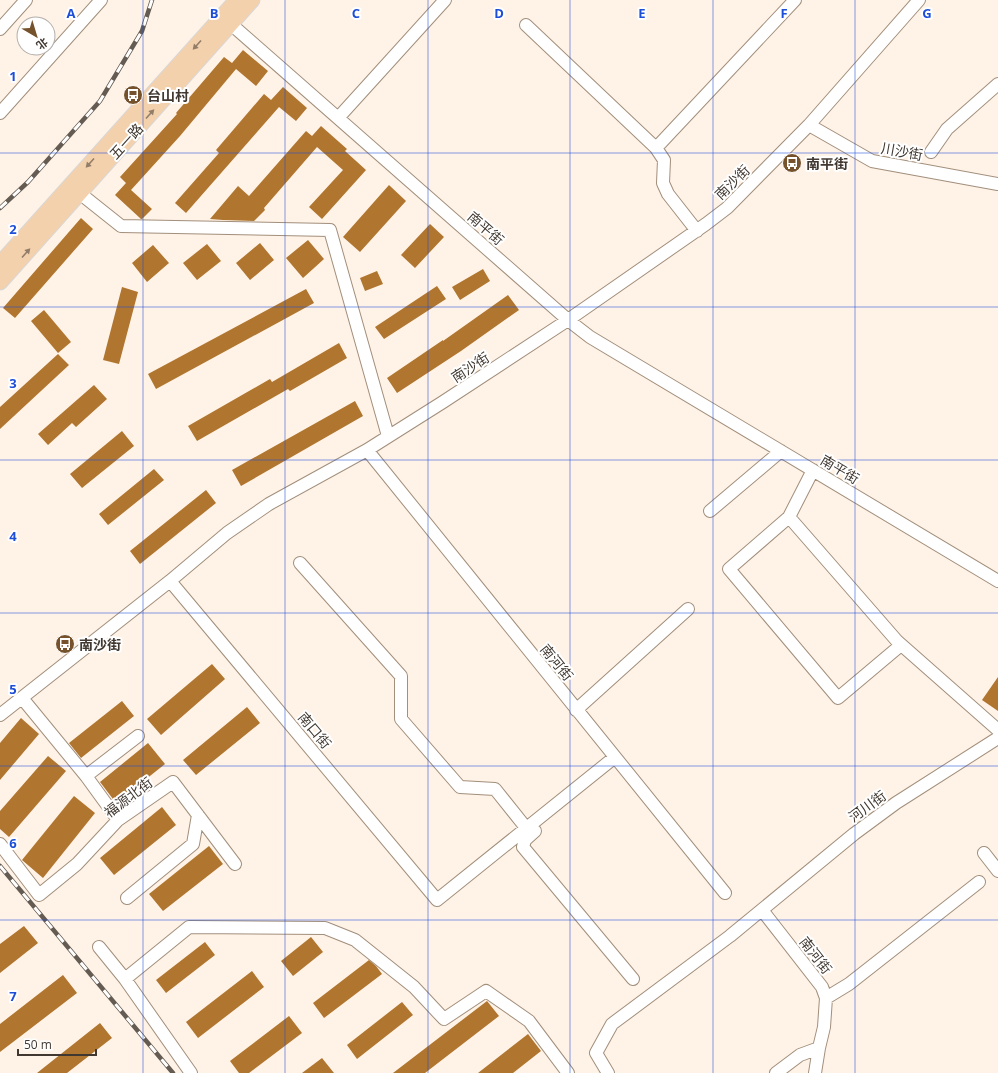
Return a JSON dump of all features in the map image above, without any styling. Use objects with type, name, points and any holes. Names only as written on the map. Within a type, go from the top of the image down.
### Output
[{"type":"main road","name":"五一路","points":[[227,20],[237,0]]},
{"type":"main road","name":"五一路","points":[[0,264],[75,189],[227,20],[252,0]]},
{"type":"main road","name":"五一路","points":[[0,282],[75,189]]},
{"type":"street","points":[[0,29],[26,0]]},
{"type":"street","points":[[0,113],[101,0]]},
{"type":"street","points":[[338,118],[445,0]]},
{"type":"street","points":[[656,148],[795,0]]},
{"type":"street","name":"南沙街","points":[[0,715],[170,581],[227,534],[269,504],[367,450],[443,402],[568,320],[727,208],[808,125],[920,0]]},
{"type":"street","name":"南平街","points":[[227,20],[568,320],[590,337],[998,582]]},
{"type":"street","points":[[526,25],[656,148],[664,160],[663,183],[668,194],[696,231]]},
{"type":"street","points":[[931,152],[947,129],[998,84]]},
{"type":"street","name":"川沙街","points":[[808,125],[872,161],[998,184]]},
{"type":"street","points":[[75,189],[121,226],[330,230],[388,436]]},
{"type":"street","name":"南河街","points":[[367,450],[725,893]]},
{"type":"street","points":[[710,511],[781,451]]},
{"type":"street","points":[[813,470],[789,516],[729,569],[838,698],[901,644]]},
{"type":"street","points":[[789,516],[901,644],[998,730]]},
{"type":"street","points":[[300,563],[401,676],[401,719],[460,787],[495,789],[527,829],[615,757]]},
{"type":"street","name":"南口街","points":[[170,581],[437,900],[527,829]]},
{"type":"street","points":[[576,710],[688,609]]},
{"type":"street","points":[[22,698],[86,776],[118,820]]},
{"type":"street","points":[[86,776],[138,736]]},
{"type":"street","name":"河川街","points":[[608,1073],[596,1053],[612,1024],[730,936],[854,834],[896,803],[998,738]]},
{"type":"street","name":"福源北街","points":[[0,844],[39,895],[77,864],[118,820],[173,782],[235,864]]},
{"type":"street","points":[[569,794],[566,806],[525,840],[523,847],[633,979]]},
{"type":"street","points":[[127,898],[193,844],[198,815]]},
{"type":"street","points":[[984,853],[998,871]]},
{"type":"street","points":[[815,1073],[824,1027],[826,998],[849,984],[979,882]]},
{"type":"street","name":"南河街","points":[[762,910],[822,987],[826,998]]},
{"type":"street","points":[[125,979],[188,927],[325,928],[355,940],[414,987],[444,1019],[486,991],[529,1021],[568,1073]]},
{"type":"street","points":[[99,946],[125,979],[191,1073]]},
{"type":"street","points":[[776,1073],[800,1055],[819,1048]]},
{"type":"building","points":[[243,50],[268,71],[256,86],[236,69],[180,136],[131,190],[152,209],[141,219],[115,195],[126,183],[120,177],[177,114],[176,113],[224,57],[232,63]]},
{"type":"building","points":[[283,87],[307,108],[296,121],[279,107],[186,213],[175,203],[219,153],[216,150],[264,94],[271,100]]},
{"type":"building","points":[[321,126],[347,149],[345,151],[366,170],[322,219],[309,207],[343,170],[317,147],[264,208],[265,210],[254,221],[210,219],[238,186],[249,196],[306,131],[312,136]]},
{"type":"building","points":[[389,185],[406,201],[360,252],[343,237]]},
{"type":"building","points":[[81,218],[93,229],[15,318],[3,308]]},
{"type":"building","points":[[430,224],[444,237],[415,268],[401,255]]},
{"type":"building","points":[[308,240],[324,259],[303,278],[286,258]]},
{"type":"building","points":[[260,243],[274,260],[250,280],[236,263]]},
{"type":"building","points":[[207,244],[221,261],[197,280],[183,263]]},
{"type":"building","points":[[153,245],[169,263],[147,282],[132,263]]},
{"type":"building","points":[[483,269],[490,281],[460,300],[452,287]]},
{"type":"building","points":[[377,271],[383,284],[365,291],[360,278]]},
{"type":"building","points":[[437,286],[446,299],[384,339],[375,327]]},
{"type":"building","points":[[122,287],[138,292],[119,364],[103,360]]},
{"type":"building","points":[[306,289],[314,303],[156,389],[148,374]]},
{"type":"building","points":[[508,295],[519,310],[461,351],[397,393],[387,378]]},
{"type":"building","points":[[44,310],[71,342],[58,353],[31,321]]},
{"type":"building","points":[[339,343],[347,358],[290,391],[288,389],[197,441],[188,426],[270,379],[272,382]]},
{"type":"building","points":[[58,354],[69,365],[0,429],[0,407]]},
{"type":"building","points":[[94,385],[107,399],[76,427],[72,423],[48,445],[38,434]]},
{"type":"building","points":[[355,401],[363,416],[241,486],[232,470]]},
{"type":"building","points":[[122,431],[134,446],[82,488],[70,474]]},
{"type":"building","points":[[154,469],[164,480],[108,525],[99,514]]},
{"type":"building","points":[[206,490],[216,503],[140,564],[130,551]]},
{"type":"building","points":[[212,664],[225,679],[161,735],[147,719]]},
{"type":"building","points":[[998,677],[998,711],[982,700]]},
{"type":"building","points":[[122,701],[134,716],[81,758],[69,743]]},
{"type":"building","points":[[247,707],[260,723],[196,775],[183,760]]},
{"type":"building","points":[[21,718],[39,734],[0,780],[0,743]]},
{"type":"building","points":[[148,743],[165,764],[116,803],[100,782]]},
{"type":"building","points":[[48,756],[66,771],[9,837],[0,829],[0,811]]},
{"type":"building","points":[[74,796],[95,813],[43,878],[22,860]]},
{"type":"building","points":[[162,807],[176,825],[114,875],[100,858]]},
{"type":"building","points":[[209,846],[223,864],[163,911],[149,894]]},
{"type":"building","points":[[24,926],[38,943],[0,973],[0,944]]},
{"type":"building","points":[[311,937],[323,952],[293,976],[281,961]]},
{"type":"building","points":[[205,942],[215,955],[166,993],[156,980]]},
{"type":"building","points":[[369,960],[382,974],[324,1018],[313,1003]]},
{"type":"building","points":[[252,971],[264,987],[198,1038],[186,1022]]},
{"type":"building","points":[[63,975],[77,993],[0,1052],[0,1024]]},
{"type":"building","points":[[487,1001],[499,1016],[425,1073],[393,1073]]},
{"type":"building","points":[[402,1002],[413,1015],[357,1059],[347,1045]]},
{"type":"building","points":[[289,1016],[302,1033],[249,1073],[239,1073],[230,1061]]},
{"type":"building","points":[[100,1023],[112,1038],[67,1073],[37,1073]]},
{"type":"building","points":[[528,1034],[541,1051],[513,1073],[478,1073]]},
{"type":"building","points":[[322,1058],[334,1073],[302,1073]]},
{"type":"railway","points":[[0,208],[28,182],[100,101],[142,31],[152,0]]},
{"type":"railway","points":[[0,866],[173,1073]]},
{"type":"place","name":"台山村","points":[[133,95]]},
{"type":"place","name":"南平街","points":[[792,163]]},
{"type":"place","name":"南沙街","points":[[65,644]]}]
